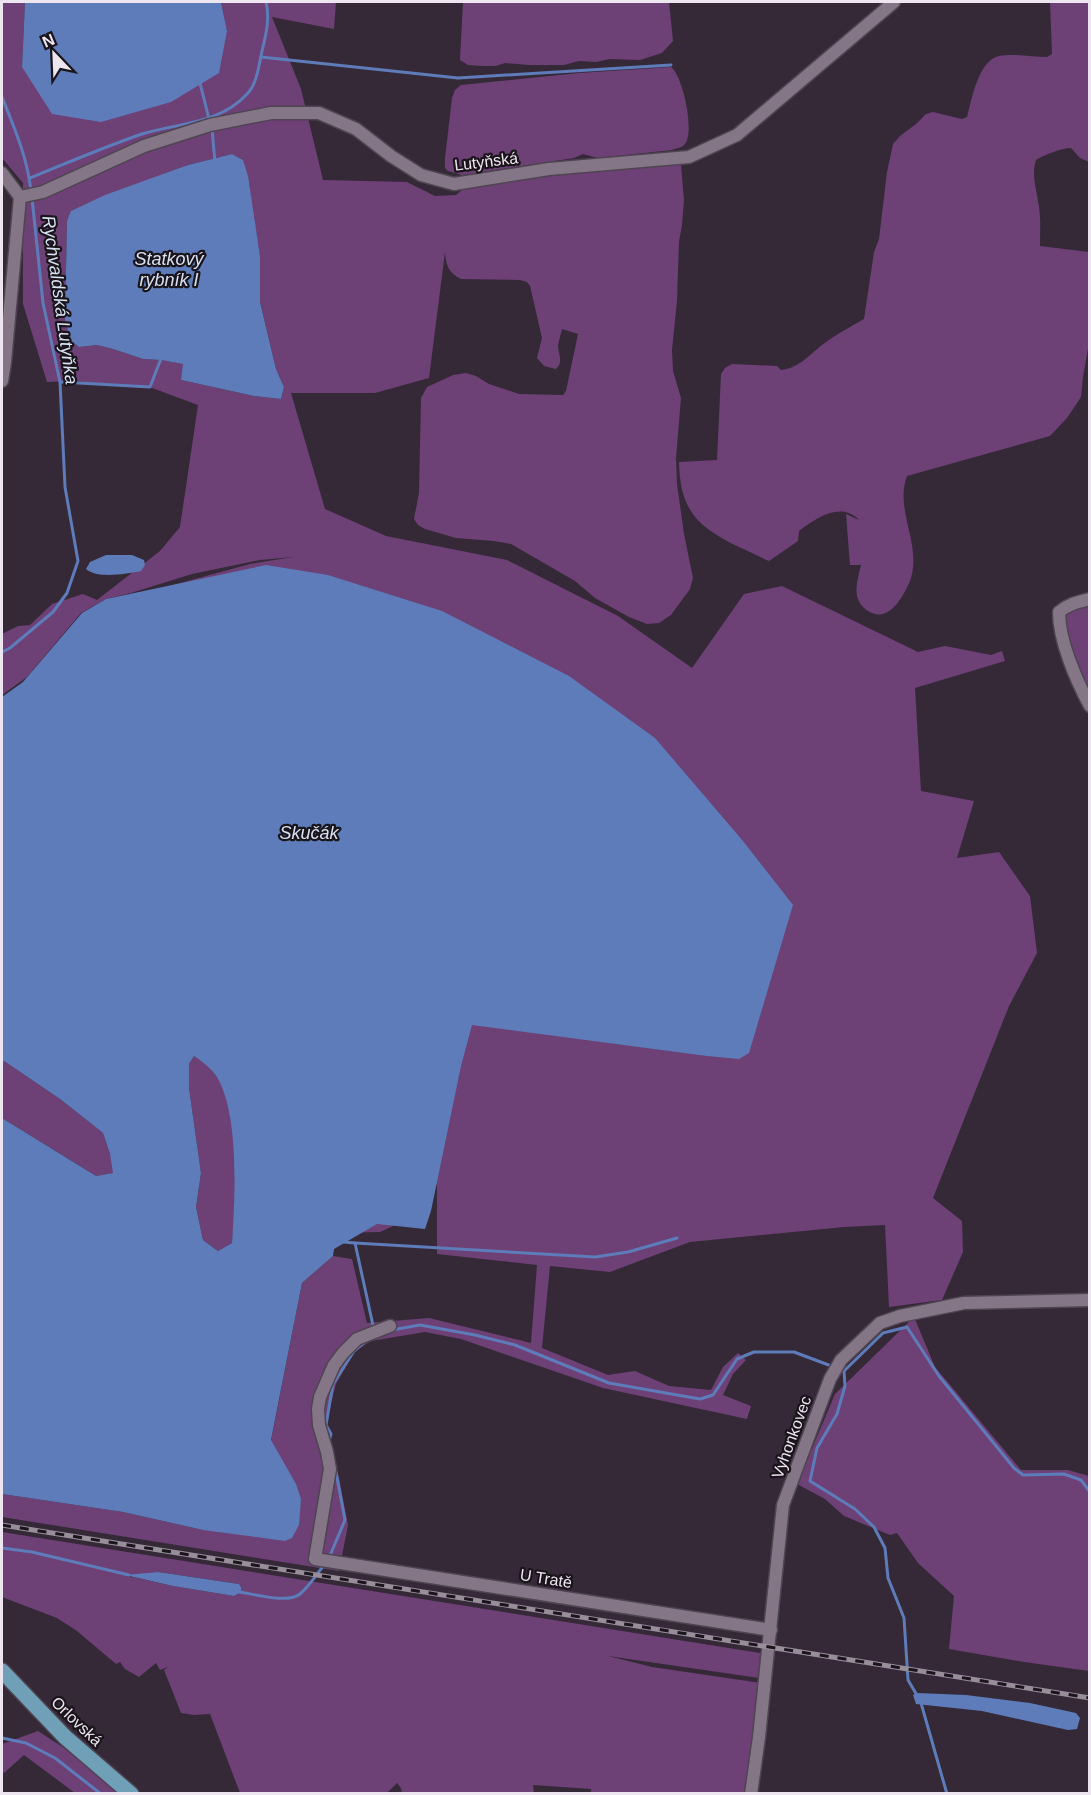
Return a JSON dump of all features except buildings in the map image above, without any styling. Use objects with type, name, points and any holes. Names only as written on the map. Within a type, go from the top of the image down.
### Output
[{"type":"main road","name":"Orlovská","points":[[2,1671],[65,1737],[131,1794]]},
{"type":"street","name":"Lutyňská","points":[[20,197],[43,192],[144,146],[210,125],[271,113],[319,113],[356,129],[391,156],[422,175],[454,184],[549,170],[689,157],[737,135],[894,2]]},
{"type":"street","points":[[2,173],[20,197],[2,381]]},
{"type":"street","points":[[1089,599],[1072,603],[1059,612],[1059,624],[1077,681],[1089,706]]},
{"type":"street","name":"Vyhonkovec","points":[[751,1794],[771,1630],[783,1505],[840,1361],[880,1323],[900,1316],[964,1303],[1089,1300]]},
{"type":"street","name":"U Tratě","points":[[386,1327],[357,1339],[343,1353],[334,1365],[320,1397],[319,1425],[330,1469],[318,1559],[771,1630]]},
{"type":"shaded area","points":[[2,2],[25,2],[22,67],[227,31],[221,2],[336,2],[334,29],[272,17],[301,89],[323,180],[407,182],[435,196],[456,195],[463,189],[539,176],[675,162],[681,165],[684,200],[672,350],[673,371],[681,398],[676,458],[677,484],[693,578],[690,589],[671,615],[659,623],[647,624],[629,617],[595,598],[575,581],[511,544],[456,538],[425,529],[414,519],[419,493],[421,398],[427,387],[453,375],[466,373],[519,394],[563,395],[566,391],[578,334],[562,329],[558,345],[560,361],[558,366],[556,369],[544,366],[537,358],[542,338],[530,286],[527,282],[461,279],[448,268],[445,252],[429,378],[375,393],[291,393],[325,509],[386,536],[507,560],[618,616],[692,668],[744,594],[782,586],[918,652],[945,646],[991,655],[1002,651],[1005,661],[915,688],[921,791],[974,801],[957,858],[999,852],[1030,896],[1037,953],[1009,1006],[933,1198],[962,1221],[963,1252],[942,1300],[889,1307],[885,1225],[690,1242],[610,1272],[550,1266],[542,1348],[608,1375],[635,1371],[669,1386],[711,1390],[723,1367],[738,1353],[746,1360],[733,1374],[723,1395],[751,1406],[747,1419],[603,1388],[461,1339],[425,1332],[371,1341],[355,1351],[336,1384],[325,1426],[339,1478],[348,1525],[339,1571],[2,1517],[2,1494],[123,1512],[203,1530],[278,1453],[271,1441],[302,1283],[333,1256],[352,1259],[367,1323],[429,1318],[531,1343],[537,1265],[437,1254],[437,1184],[404,1221],[380,1232],[254,1235],[233,1232],[232,1243],[218,1251],[203,1240],[196,1207],[201,1173],[189,1088],[189,1064],[194,1056],[202,1061],[96,606],[250,564],[293,557],[260,560],[192,574],[106,599],[81,613],[27,677],[2,695],[2,634],[18,626],[30,625],[52,604],[83,594],[97,600],[160,551],[180,527],[198,405],[152,388],[74,381],[47,382],[23,304],[23,183],[2,158]],"holes":[[[232,154],[243,160],[260,256],[260,302],[276,369],[284,387],[281,399],[254,396],[181,380],[184,364],[143,359],[97,345],[79,347],[70,340],[65,319],[67,220],[188,165]]]},
{"type":"shaded area","points":[[463,2],[669,2],[673,41],[662,53],[640,60],[579,61],[564,65],[505,63],[496,66],[468,65],[460,60]]},
{"type":"shaded area","points":[[1050,2],[1089,2],[1089,162],[1080,158],[1071,148],[1067,148],[1036,160],[1034,172],[1040,212],[1040,246],[1089,252],[1089,343],[1081,397],[1067,418],[1050,436],[907,476],[904,502],[913,568],[910,581],[899,601],[889,611],[876,614],[864,608],[857,596],[861,565],[850,565],[846,514],[859,520],[852,514],[837,512],[813,521],[799,531],[798,541],[769,561],[724,540],[702,524],[687,505],[680,479],[679,462],[717,460],[721,374],[725,368],[732,364],[777,366],[781,370],[787,369],[864,319],[893,144],[926,114],[933,112],[962,119],[967,117],[977,82],[992,59],[1005,55],[1047,57],[1052,54]]},
{"type":"shaded area","points":[[671,67],[680,81],[688,117],[688,138],[681,147],[598,158],[583,154],[574,158],[462,175],[445,168],[452,98],[455,90],[461,85],[579,73]]},
{"type":"shaded area","points":[[1089,603],[1089,697],[1076,665],[1063,615],[1066,610]]},
{"type":"shaded area","points":[[4,1061],[60,1099],[103,1133],[114,1173],[96,1176],[2,1118],[2,1062]]},
{"type":"shaded area","points":[[914,1317],[935,1367],[1021,1470],[1068,1470],[1089,1476],[1089,1671],[949,1649],[954,1596],[918,1563],[897,1533],[890,1535],[844,1516],[825,1499],[797,1484],[835,1394]]},
{"type":"shaded area","points":[[2,1532],[760,1653],[759,1678],[608,1656],[652,1667],[761,1683],[746,1793],[591,1794],[591,1789],[533,1785],[534,1793],[402,1794],[397,1783],[387,1793],[240,1793],[210,1714],[181,1713],[164,1670],[168,1667],[160,1670],[156,1663],[139,1677],[125,1669],[120,1662],[116,1664],[77,1631],[57,1618],[2,1597]],"holes":[[[158,1572],[239,1584],[241,1592],[234,1596],[128,1576]]]},
{"type":"shaded area","points":[[38,1731],[64,1748],[120,1793],[75,1793],[24,1755],[4,1773],[2,1744]]},
{"type":"water","points":[[25,2],[221,2],[227,31],[219,73],[171,102],[101,122],[52,114],[22,67]]},
{"type":"water","name":"Statkový rybník I","points":[[232,154],[243,160],[248,176],[260,256],[260,302],[276,369],[284,387],[281,399],[254,396],[181,380],[183,364],[143,359],[97,345],[79,347],[70,340],[65,319],[67,221],[71,211],[105,195],[188,165]]},
{"type":"water","points":[[106,555],[132,555],[144,560],[145,565],[141,571],[112,575],[97,574],[86,569],[90,562]]},
{"type":"water","name":"Skučák","points":[[266,565],[328,575],[442,611],[569,676],[655,738],[743,841],[793,905],[749,1053],[739,1059],[472,1025],[461,1066],[431,1211],[425,1229],[377,1224],[334,1249],[333,1256],[302,1283],[271,1440],[296,1484],[301,1499],[299,1525],[292,1538],[285,1541],[203,1530],[123,1512],[2,1494],[2,1118],[96,1176],[113,1173],[103,1133],[60,1099],[4,1061],[2,1062],[2,697],[23,682],[82,613],[106,599]],"holes":[[[194,1056],[215,1074],[229,1109],[232,1132],[235,1180],[232,1243],[218,1251],[203,1240],[196,1207],[201,1173],[189,1088],[189,1064]]]},
{"type":"water","points":[[158,1572],[239,1584],[241,1592],[234,1596],[125,1575]]},
{"type":"water","points":[[917,1693],[966,1695],[1030,1703],[1076,1713],[1080,1718],[1077,1729],[1068,1730],[982,1711],[916,1704],[913,1695]]},
{"type":"waterway","name":"Rychvaldská Lutyňka","points":[[30,178],[142,134],[211,117],[236,104],[250,90],[257,74],[267,26],[266,2]]},
{"type":"waterway","points":[[261,57],[458,78],[671,65]]},
{"type":"waterway","points":[[200,83],[210,123]]},
{"type":"waterway","points":[[2,97],[24,155],[31,192]]},
{"type":"waterway","points":[[212,129],[215,162]]},
{"type":"waterway","name":"Rychvaldská Lutyňka","points":[[2,652],[53,612],[67,593],[78,561],[65,487],[60,382],[43,303],[32,198]]},
{"type":"waterway","points":[[61,382],[150,387],[162,356]]},
{"type":"waterway","points":[[355,1243],[595,1257],[628,1252],[677,1238]]},
{"type":"waterway","points":[[343,1242],[355,1243],[374,1330]]},
{"type":"waterway","points":[[392,1330],[420,1325],[475,1335],[515,1345],[609,1383],[700,1399],[713,1395],[737,1359],[754,1352],[794,1352],[834,1367]]},
{"type":"waterway","points":[[844,1371],[883,1333],[907,1327],[939,1376],[1014,1468],[1023,1475],[1064,1474],[1081,1480],[1090,1492]]},
{"type":"waterway","points":[[329,1441],[331,1434],[326,1425],[333,1384],[354,1351],[366,1341]]},
{"type":"waterway","points":[[840,1369],[844,1371],[845,1386],[837,1414],[817,1448],[810,1481],[855,1509],[874,1527],[885,1548],[888,1578],[904,1618],[908,1680],[918,1697]]},
{"type":"waterway","points":[[329,1558],[345,1520],[335,1467]]},
{"type":"waterway","points":[[2,1548],[32,1552],[129,1575]]},
{"type":"waterway","points":[[239,1592],[279,1598],[295,1597],[307,1587],[325,1564]]},
{"type":"waterway","points":[[921,1703],[947,1794]]},
{"type":"waterway","points":[[2,1738],[26,1743],[55,1758],[101,1794]]},
{"type":"railway","points":[[2,1525],[1090,1698]]}]
